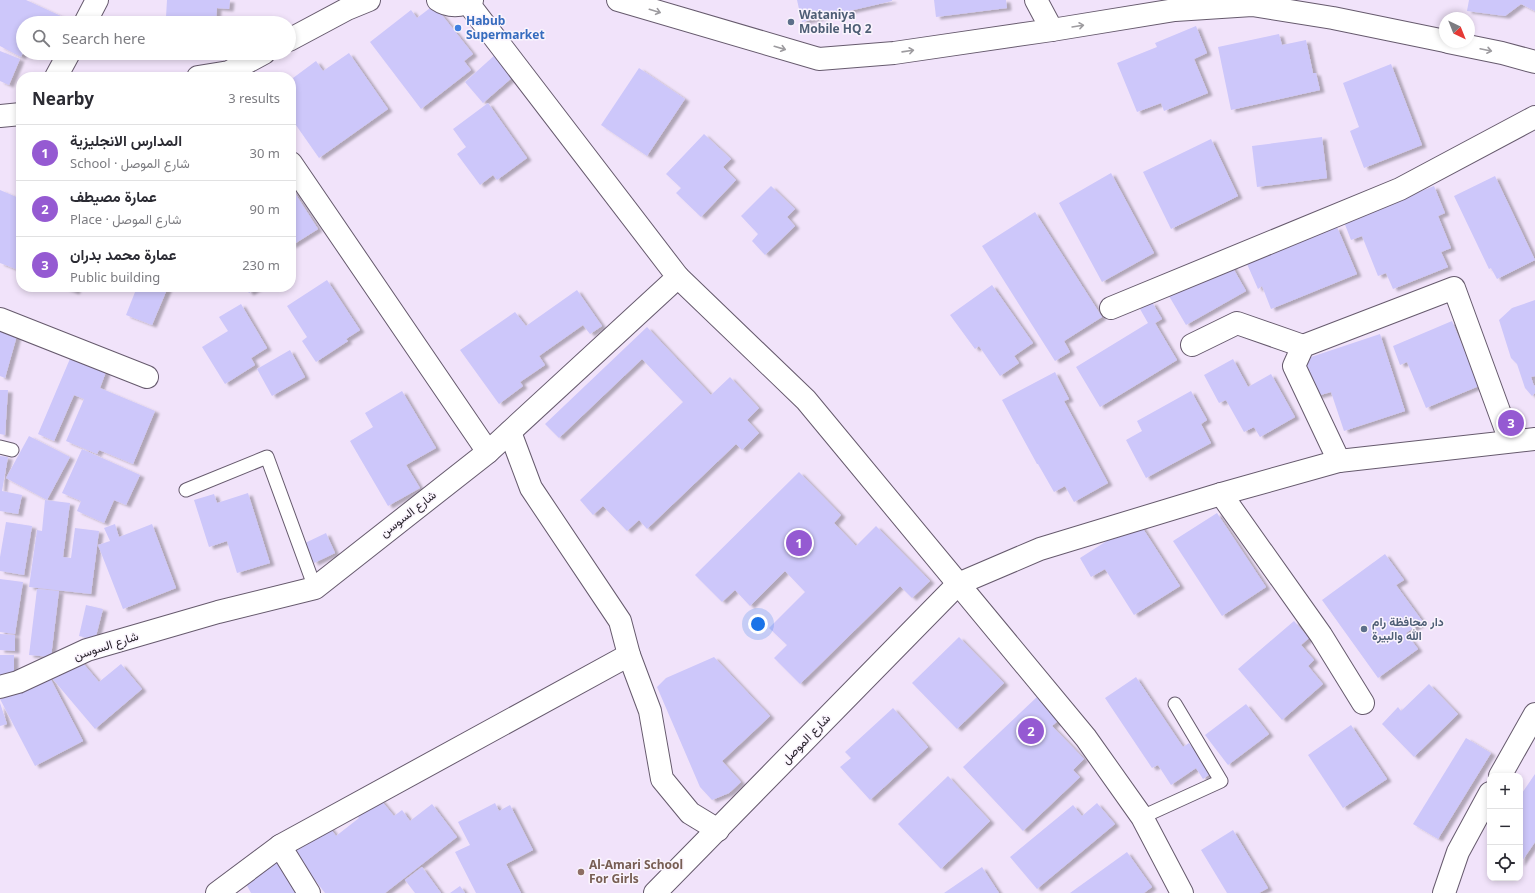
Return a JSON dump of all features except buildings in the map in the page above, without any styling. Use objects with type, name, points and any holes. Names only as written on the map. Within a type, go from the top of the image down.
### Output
[{"type":"street","points":[[89,16],[97,0]]},
{"type":"street","points":[[296,36],[347,9],[369,0]]},
{"type":"street","points":[[438,0],[450,6],[459,5],[470,1],[678,277],[806,400],[1086,738],[1142,817],[1182,893]]},
{"type":"street","points":[[618,0],[819,59],[894,53],[1175,10],[1252,5],[1333,18],[1439,41]]},
{"type":"street","points":[[1036,0],[1052,30]]},
{"type":"street","points":[[1475,48],[1535,62]]},
{"type":"street","points":[[59,72],[65,60]]},
{"type":"street","points":[[235,72],[253,60]]},
{"type":"street","points":[[0,116],[16,114]]},
{"type":"street","points":[[1111,308],[1400,189],[1535,118]]},
{"type":"street","points":[[296,171],[488,452]]},
{"type":"street","name":"شارع السوسن","points":[[0,688],[18,682],[87,650],[218,612],[315,588],[488,452],[678,277]]},
{"type":"street","points":[[1192,345],[1237,323],[1303,346],[1454,288],[1510,441]]},
{"type":"street","points":[[0,319],[147,377]]},
{"type":"street","points":[[1303,346],[1294,366],[1339,461]]},
{"type":"street","points":[[510,432],[531,488],[620,621],[629,654],[650,711],[662,778],[690,813],[718,830]]},
{"type":"street","points":[[958,584],[1040,549],[1221,494],[1339,461],[1535,439]]},
{"type":"street","points":[[1221,494],[1321,635],[1363,703]]},
{"type":"street","name":"شارع الموصل","points":[[655,893],[958,584]]},
{"type":"street","points":[[217,893],[280,846],[629,654]]},
{"type":"street","points":[[1502,773],[1535,714]]},
{"type":"street","points":[[1444,893],[1458,852],[1487,799]]},
{"type":"street","points":[[280,846],[309,893]]},
{"type":"lane","points":[[186,490],[267,457],[315,588]]},
{"type":"lane","points":[[1142,817],[1221,781],[1175,704]]},
{"type":"place","name":"Wataniya Mobile HQ 2","points":[[791,22]]},
{"type":"place","name":"Habub Supermarket","points":[[458,28]]},
{"type":"place","name":"عمارة محمد بدران","points":[[1511,423]]},
{"type":"place","name":"المدارس الانجليزية","points":[[799,543]]},
{"type":"place","name":"دار محافظة رام الله والبيرة","points":[[1364,629]]},
{"type":"place","name":"عمارة مصيطف","points":[[1031,731]]},
{"type":"place","name":"Al-Amari School For Girls","points":[[581,872]]}]
